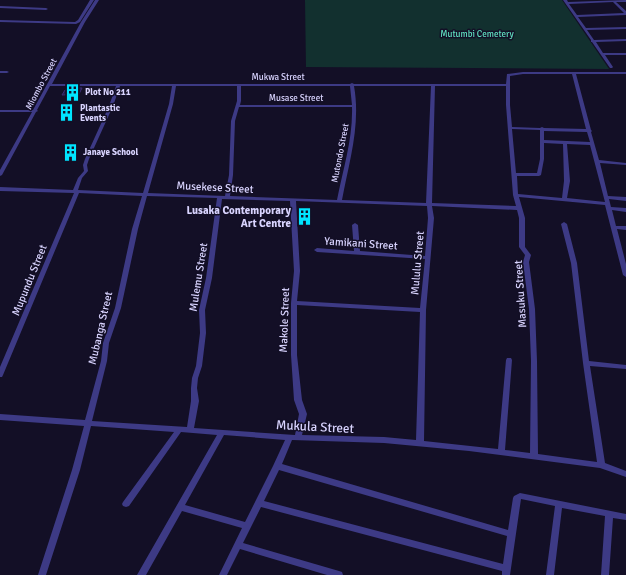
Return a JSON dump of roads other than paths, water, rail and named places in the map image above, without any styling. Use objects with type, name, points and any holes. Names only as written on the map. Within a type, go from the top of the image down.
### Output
[{"type":"street","points":[[0,21],[76,23],[79,21],[92,0]]},
{"type":"street","name":"Miombo Street","points":[[0,175],[97,0]]},
{"type":"street","points":[[566,1],[626,1]]},
{"type":"street","points":[[566,1],[592,41],[611,66]]},
{"type":"street","points":[[613,1],[626,14]]},
{"type":"street","points":[[0,7],[46,8]]},
{"type":"street","points":[[576,16],[626,14]]},
{"type":"street","points":[[585,29],[626,28]]},
{"type":"street","points":[[592,41],[626,40]]},
{"type":"street","points":[[602,54],[626,54]]},
{"type":"street","points":[[0,72],[7,72]]},
{"type":"street","points":[[507,85],[508,74],[512,73],[626,73]]},
{"type":"street","points":[[574,73],[626,272]]},
{"type":"street","name":"Mutondo Street","points":[[339,201],[356,113],[356,98],[352,84]]},
{"type":"street","name":"Mukwa Street","points":[[49,85],[507,85]]},
{"type":"street","name":"Mupundu Street","points":[[0,375],[76,192],[80,178],[86,171],[85,165],[87,159],[111,106],[118,85]]},
{"type":"street","name":"Mulemu Street","points":[[190,430],[195,401],[194,388],[199,366],[203,333],[202,310],[223,197],[231,175],[233,121],[239,101],[239,85]]},
{"type":"street","name":"Mululu Street","points":[[420,443],[423,310],[431,218],[429,205],[433,85]]},
{"type":"street","name":"Masuku Street","points":[[507,85],[516,195],[523,234],[522,247],[528,255],[526,262],[532,318],[534,361],[534,456]]},
{"type":"street","name":"Mubanga Street","points":[[42,575],[76,470],[104,361],[106,343],[118,308],[120,290],[144,194],[171,104],[174,86]]},
{"type":"street","name":"Musase Street","points":[[237,106],[355,106]]},
{"type":"street","points":[[0,111],[36,111]]},
{"type":"street","points":[[510,128],[590,131]]},
{"type":"street","points":[[515,174],[539,175],[542,128]]},
{"type":"street","points":[[542,141],[593,144]]},
{"type":"street","points":[[564,200],[567,181],[565,142]]},
{"type":"street","points":[[598,161],[626,164]]},
{"type":"street","name":"Musekese Street","points":[[0,189],[519,208]]},
{"type":"street","points":[[516,195],[564,200],[626,210]]},
{"type":"street","points":[[606,197],[626,199]]},
{"type":"street","name":"Makole Street","points":[[293,200],[297,271],[294,303],[294,355],[298,400],[303,414],[298,438]]},
{"type":"street","points":[[564,224],[574,263],[586,363],[601,465]]},
{"type":"street","points":[[354,226],[357,253]]},
{"type":"street","points":[[614,227],[626,228]]},
{"type":"street","points":[[619,245],[626,246]]},
{"type":"street","name":"Yamikani Street","points":[[317,250],[428,258]]},
{"type":"street","points":[[294,303],[423,310]]},
{"type":"street","points":[[501,452],[509,360]]},
{"type":"street","points":[[586,363],[626,367]]},
{"type":"street","name":"Mukula Street","points":[[0,417],[289,438],[384,440],[420,443],[601,465],[626,474]]},
{"type":"street","points":[[126,504],[179,430]]},
{"type":"street","points":[[141,575],[222,432]]},
{"type":"street","points":[[223,575],[239,545],[289,438]]},
{"type":"street","points":[[277,466],[512,534]]},
{"type":"street","points":[[259,503],[506,572],[517,498],[520,496],[626,517]]},
{"type":"street","points":[[550,575],[558,503]]},
{"type":"street","points":[[180,507],[248,526]]},
{"type":"street","points":[[606,575],[609,513]]},
{"type":"street","points":[[239,545],[339,575]]},
{"type":"place","name":"Plot No 211","points":[[72,92]]},
{"type":"place","name":"Plantastic Events","points":[[67,113]]},
{"type":"place","name":"Janaye School","points":[[70,152]]},
{"type":"place","name":"Lusaka Contemporary Art Centre","points":[[304,216]]},
{"type":"park label","name":"Mutumbi Cemetery","points":[[477,34]]}]
